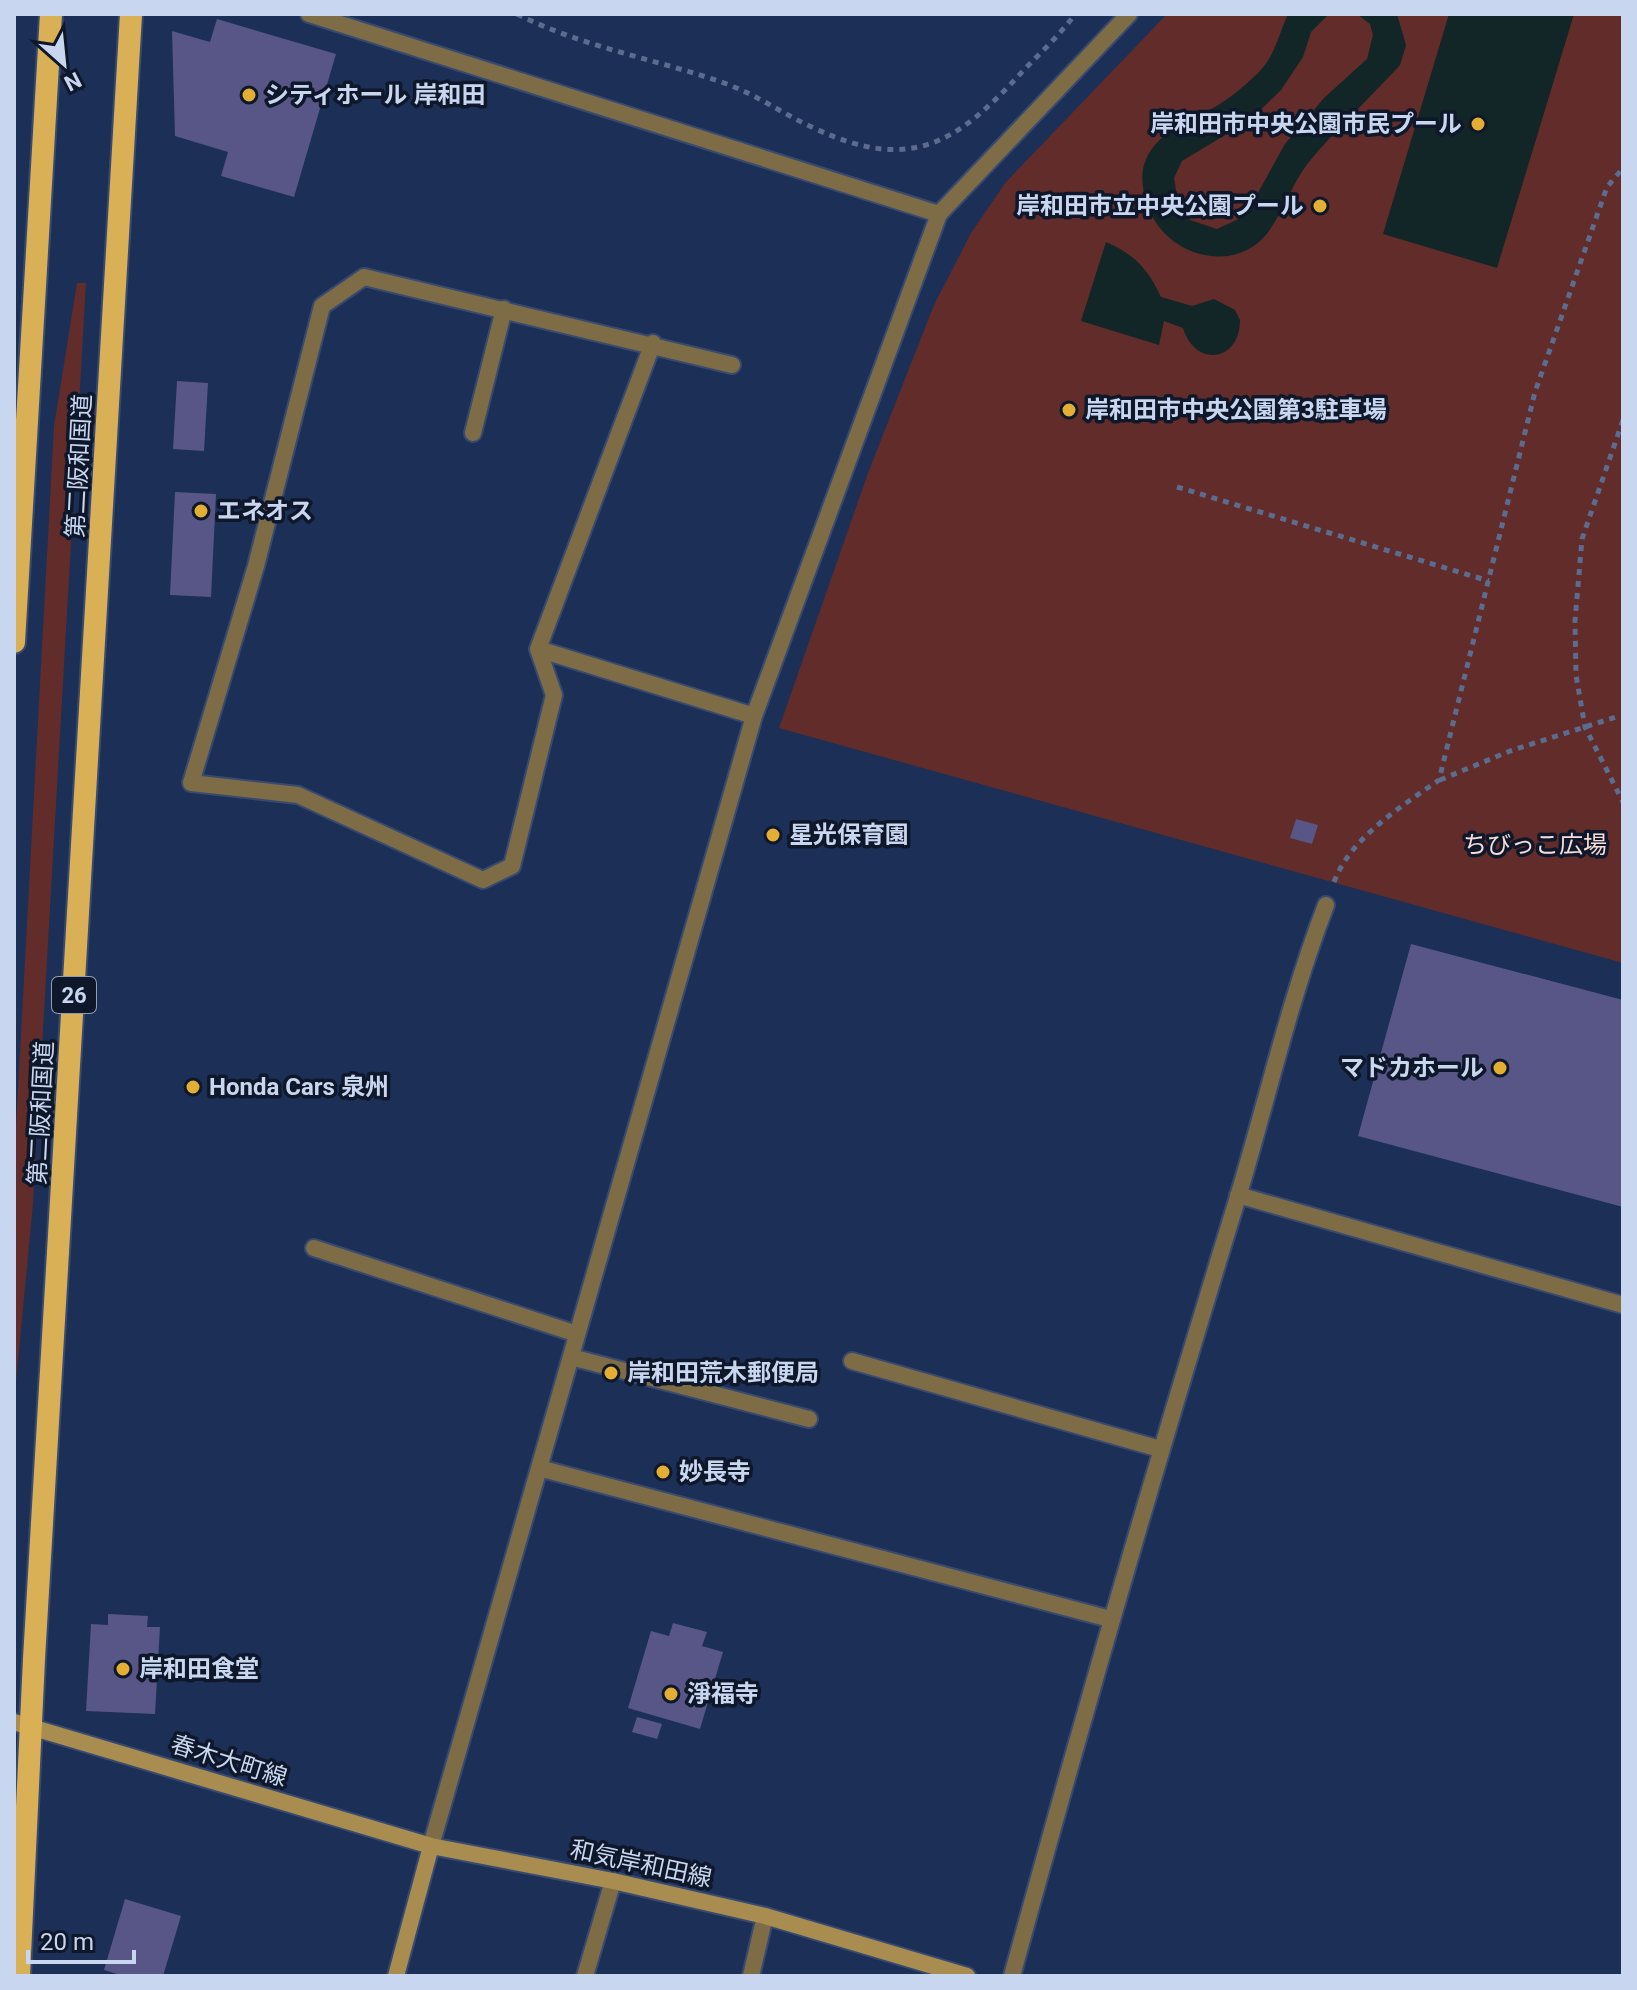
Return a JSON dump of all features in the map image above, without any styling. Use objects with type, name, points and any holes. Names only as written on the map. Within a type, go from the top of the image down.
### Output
[{"type":"highway","points":[[14,642],[51,14]]},
{"type":"highway","name":"第二阪和国道","points":[[19,1976],[22,1724],[131,14]]},
{"type":"main road","name":"春木大町線","points":[[22,1724],[431,1846]]},
{"type":"main road","name":"和気岸和田線","points":[[431,1846],[613,1881],[765,1916],[967,1976]]},
{"type":"main road","points":[[396,1976],[431,1846]]},
{"type":"street","points":[[309,14],[328,17],[939,214]]},
{"type":"street","points":[[431,1846],[754,716],[939,214],[1129,14]]},
{"type":"street","points":[[653,343],[538,649],[554,695],[512,866],[483,880],[298,795],[191,783],[256,566],[322,306],[364,277],[653,343],[732,365]]},
{"type":"street","points":[[473,433],[504,309]]},
{"type":"street","points":[[538,649],[754,716]]},
{"type":"street","points":[[1012,1976],[1110,1619],[1238,1195],[1299,974],[1326,905]]},
{"type":"street","points":[[1238,1195],[1623,1305]]},
{"type":"street","points":[[314,1248],[577,1334]]},
{"type":"street","points":[[571,1357],[809,1419]]},
{"type":"street","points":[[852,1361],[1160,1449]]},
{"type":"street","points":[[539,1468],[1110,1619]]},
{"type":"street","points":[[585,1976],[613,1881]]},
{"type":"street","points":[[751,1976],[765,1916]]},
{"type":"path","points":[[517,14],[558,32],[758,95],[816,129],[865,148],[889,152],[939,141],[984,113],[1075,14]]},
{"type":"path","points":[[1439,780],[1535,392],[1607,187],[1623,168]]},
{"type":"path","points":[[1623,420],[1582,539],[1575,621],[1576,675],[1585,727],[1623,802]]},
{"type":"path","points":[[1177,487],[1489,581]]},
{"type":"path","points":[[1326,905],[1341,865],[1385,819],[1439,780],[1510,751],[1616,717]]},
{"type":"green space","name":"ちびっこ広場","points":[[1167,14],[1623,14],[1623,963],[779,728],[868,473],[934,305],[971,233],[1006,182]]},
{"type":"green space","points":[[77,283],[86,283],[33,1204],[14,1403],[14,1163],[54,426]]},
{"type":"shaded area","points":[[1288,14],[1329,14],[1311,32],[1303,57],[1281,90],[1250,120],[1182,161],[1174,178],[1178,203],[1190,220],[1217,229],[1245,216],[1285,144],[1324,98],[1367,59],[1373,35],[1370,24],[1357,14],[1397,14],[1406,45],[1400,65],[1308,163],[1265,236],[1238,254],[1207,256],[1192,251],[1165,234],[1155,221],[1143,185],[1145,162],[1165,135],[1221,103],[1264,67]]},
{"type":"shaded area","name":"岸和田市中央公園市民プール","points":[[1449,14],[1574,14],[1497,268],[1383,234]]},
{"type":"shaded area","points":[[1106,242],[1139,264],[1161,297],[1192,306],[1214,299],[1235,310],[1240,320],[1233,345],[1216,355],[1206,354],[1189,341],[1183,328],[1164,321],[1159,345],[1081,321]]},
{"type":"building","name":"シティホール 岸和田","points":[[217,19],[336,54],[294,197],[221,176],[228,152],[175,136],[172,31],[210,42]]},
{"type":"building","points":[[177,381],[208,383],[204,451],[173,449]]},
{"type":"building","points":[[175,492],[216,494],[211,597],[170,595]]},
{"type":"building","points":[[1296,819],[1318,825],[1312,844],[1290,838]]},
{"type":"building","name":"マドカホール","points":[[1411,944],[1623,1000],[1623,1207],[1358,1136]]},
{"type":"building","name":"岸和田食堂","points":[[108,1614],[148,1616],[147,1627],[160,1627],[155,1714],[86,1711],[91,1624],[108,1625]]},
{"type":"building","points":[[673,1623],[707,1632],[702,1646],[723,1652],[700,1729],[628,1708],[651,1631],[669,1636]]},
{"type":"building","points":[[637,1717],[662,1724],[657,1739],[632,1732]]},
{"type":"building","points":[[125,1899],[181,1916],[163,1976],[124,1976],[104,1970]]},
{"type":"place","name":"シティホール 岸和田","points":[[249,95]]},
{"type":"place","name":"岸和田市中央公園市民プール","points":[[1478,124]]},
{"type":"place","name":"岸和田市立中央公園プール","points":[[1320,206]]},
{"type":"place","name":"岸和田市中央公園第3駐車場","points":[[1069,410]]},
{"type":"place","name":"エネオス","points":[[201,511]]},
{"type":"place","name":"星光保育園","points":[[773,835]]},
{"type":"place","name":"マドカホール","points":[[1500,1068]]},
{"type":"place","name":"Honda Cars 泉州","points":[[193,1087]]},
{"type":"place","name":"岸和田荒木郵便局","points":[[611,1373]]},
{"type":"place","name":"妙長寺","points":[[663,1472]]},
{"type":"place","name":"岸和田食堂","points":[[123,1669]]},
{"type":"place","name":"淨福寺","points":[[671,1694]]}]
